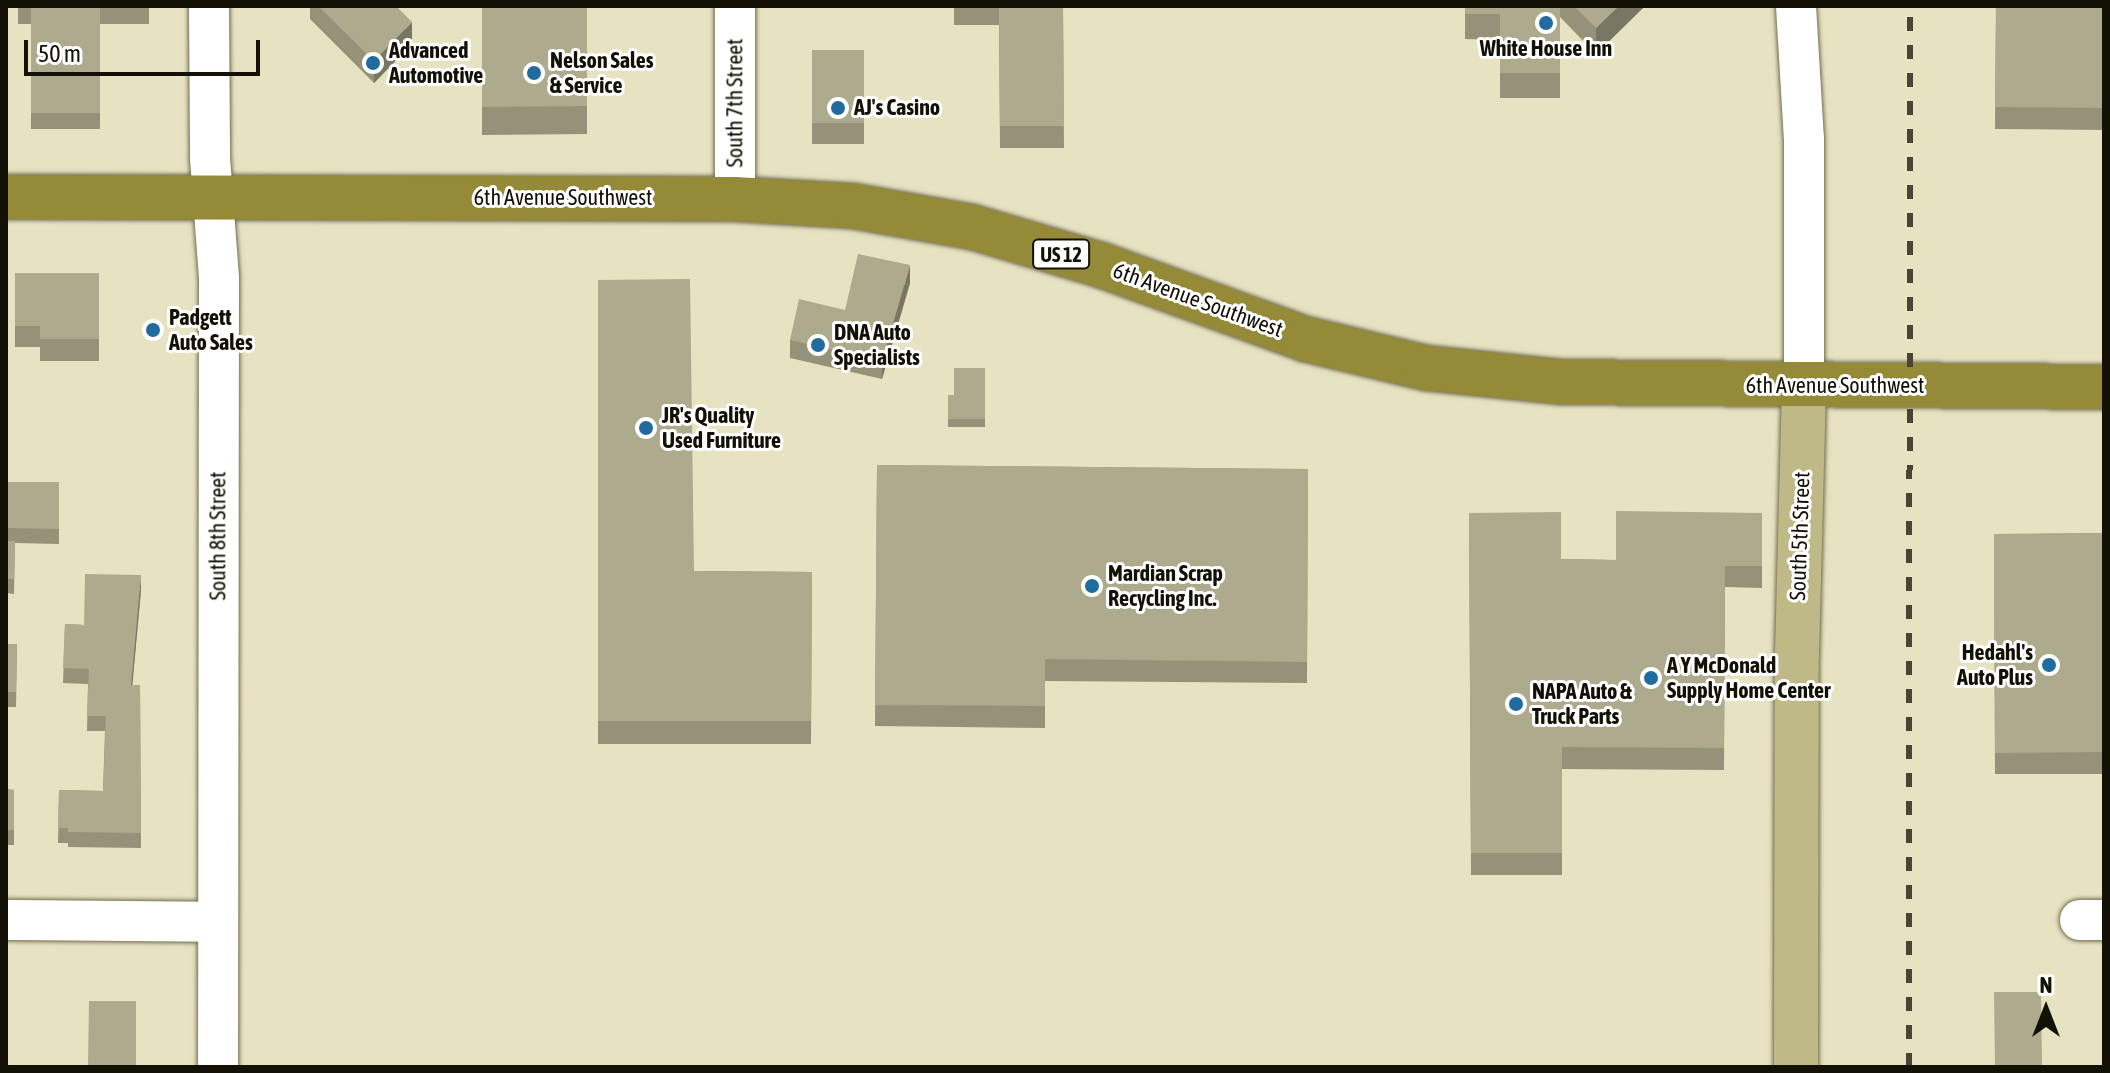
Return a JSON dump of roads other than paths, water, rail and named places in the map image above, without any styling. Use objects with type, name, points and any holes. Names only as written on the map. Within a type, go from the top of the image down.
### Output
[{"type":"highway","name":"6th Avenue Southwest","points":[[6,197],[735,199],[853,206],[972,227],[1101,265],[1305,339],[1426,368],[1562,382],[2104,387]]},
{"type":"main road","name":"South 5th Street","points":[[1796,1067],[1797,654],[1804,385]]},
{"type":"street","name":"South 8th Street","points":[[209,6],[219,278],[218,1067]]},
{"type":"street","name":"South 7th Street","points":[[735,6],[735,199]]},
{"type":"street","name":"South 5th Street","points":[[1796,6],[1804,139],[1804,385]]},
{"type":"street","points":[[6,920],[217,922]]},
{"type":"railway","points":[[1909,1067],[1910,6]]},
{"type":"place","name":"White House Inn","points":[[1546,23]]},
{"type":"place","name":"Advanced Automotive","points":[[373,63]]},
{"type":"place","name":"Nelson Sales & Service","points":[[534,73]]},
{"type":"place","name":"AJ's Casino","points":[[838,108]]},
{"type":"place","name":"Padgett Auto Sales","points":[[153,330]]},
{"type":"place","name":"DNA Auto Specialists","points":[[818,345]]},
{"type":"place","name":"JR's Quality Used Furniture","points":[[646,428]]},
{"type":"place","name":"Mardian Scrap Recycling Inc.","points":[[1092,586]]},
{"type":"place","name":"Hedahl's Auto Plus","points":[[2049,665]]},
{"type":"place","name":"A Y McDonald Supply Home Center","points":[[1651,678]]},
{"type":"place","name":"NAPA Auto & Truck Parts","points":[[1516,704]]}]
